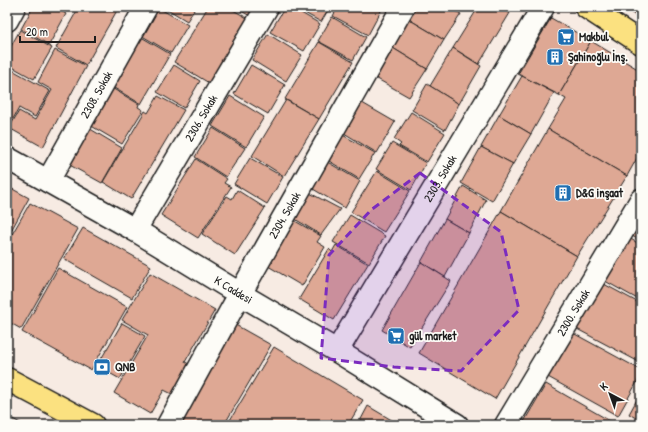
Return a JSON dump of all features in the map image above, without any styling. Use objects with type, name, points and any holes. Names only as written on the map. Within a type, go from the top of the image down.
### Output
[{"type":"main road","points":[[586,7],[641,43]]},
{"type":"main road","points":[[7,379],[93,425]]},
{"type":"street","points":[[7,20],[14,7]]},
{"type":"street","name":"2308. Sokak","points":[[48,181],[146,7]]},
{"type":"street","name":"2306. Sokak","points":[[135,230],[268,7]]},
{"type":"street","name":"2304. Sokak","points":[[168,425],[240,294],[403,7]]},
{"type":"street","name":"2303. Sokak","points":[[338,351],[543,7]]},
{"type":"street","name":"K Caddesi","points":[[7,158],[135,230],[240,294],[338,351],[457,425]]},
{"type":"street","name":"2300. Sokak","points":[[506,425],[641,200]]},
{"type":"highlighted area","points":[[420,173],[501,232],[519,310],[461,371],[394,367],[321,358],[329,255],[371,210]]},
{"type":"building","points":[[33,7],[55,7],[66,14],[49,45],[21,29]]},
{"type":"building","points":[[57,7],[69,7],[66,12]]},
{"type":"building","points":[[79,7],[119,7],[86,65],[56,48]]},
{"type":"building","points":[[155,7],[188,25],[171,53],[139,34]]},
{"type":"building","points":[[164,7],[196,7],[187,21]]},
{"type":"building","points":[[208,7],[228,7],[249,19],[209,83],[174,62]]},
{"type":"building","points":[[234,7],[257,7],[252,17]]},
{"type":"building","points":[[285,7],[291,7],[320,24],[304,51],[270,32]]},
{"type":"building","points":[[294,7],[330,7],[321,22]]},
{"type":"building","points":[[338,7],[383,7],[368,35],[333,16]]},
{"type":"building","points":[[411,7],[449,7],[461,14],[444,40],[405,17]]},
{"type":"building","points":[[470,7],[499,7],[510,13],[479,64],[453,48],[476,11]]},
{"type":"building","points":[[633,7],[641,7],[641,19],[630,12]]},
{"type":"building","points":[[332,17],[366,37],[353,60],[318,41]]},
{"type":"building","points":[[405,17],[444,40],[427,69],[388,45]]},
{"type":"building","name":"Şahinoğlu İnş.","points":[[551,18],[591,41],[559,95],[518,74]]},
{"type":"building","points":[[20,30],[52,48],[34,79],[7,64],[7,53]]},
{"type":"building","points":[[268,34],[302,55],[286,81],[252,60]]},
{"type":"building","points":[[138,35],[170,54],[141,104],[109,85]]},
{"type":"building","points":[[591,41],[641,71],[641,151],[627,176],[548,129],[566,99],[559,95]]},
{"type":"building","points":[[319,42],[353,62],[319,119],[285,99]]},
{"type":"building","points":[[388,45],[427,69],[409,97],[372,76]]},
{"type":"building","points":[[453,48],[481,66],[459,104],[430,86]]},
{"type":"building","points":[[55,50],[86,66],[43,147],[9,128],[19,111],[35,120],[52,90],[38,82]]},
{"type":"building","points":[[174,65],[200,81],[184,108],[157,92]]},
{"type":"building","points":[[251,65],[285,85],[268,114],[234,94]]},
{"type":"building","points":[[7,67],[50,91],[35,117],[19,108],[8,128],[7,127]]},
{"type":"building","points":[[522,76],[554,93],[531,134],[499,115]]},
{"type":"building","points":[[427,84],[459,104],[445,130],[412,110]]},
{"type":"building","points":[[110,87],[139,104],[138,107],[143,110],[122,144],[88,124]]},
{"type":"building","points":[[158,96],[184,110],[131,199],[103,182],[145,111],[148,113]]},
{"type":"building","points":[[230,96],[264,117],[246,147],[212,126]]},
{"type":"building","points":[[286,100],[319,119],[284,176],[252,156]]},
{"type":"building","points":[[357,100],[395,122],[377,153],[339,130]]},
{"type":"building","points":[[411,112],[445,133],[427,162],[399,146],[401,144],[394,139]]},
{"type":"building","points":[[499,115],[531,134],[513,164],[481,147]]},
{"type":"building","points":[[87,127],[122,148],[102,183],[66,163]]},
{"type":"building","points":[[213,128],[245,148],[226,177],[195,157]]},
{"type":"building","name":"D&G inşaat","points":[[548,129],[627,176],[577,256],[501,211]]},
{"type":"building","points":[[339,133],[375,153],[359,179],[324,158]]},
{"type":"building","points":[[392,143],[426,163],[411,190],[376,169]]},
{"type":"building","points":[[481,147],[513,164],[492,201],[461,183]]},
{"type":"building","points":[[250,158],[283,177],[267,204],[234,184]]},
{"type":"building","points":[[196,159],[227,179],[224,183],[231,187],[198,238],[161,215]]},
{"type":"building","points":[[324,160],[360,181],[345,208],[308,186]]},
{"type":"building","points":[[377,171],[410,191],[384,232],[351,212]]},
{"type":"building","points":[[7,186],[29,198],[7,238]]},
{"type":"building","points":[[463,186],[486,200],[469,233],[445,219]]},
{"type":"building","points":[[237,190],[265,208],[235,255],[202,234],[227,196],[232,199]]},
{"type":"building","points":[[306,191],[340,209],[321,235],[295,219]]},
{"type":"building","points":[[30,203],[78,229],[21,329],[7,321],[7,243]]},
{"type":"building","points":[[501,211],[577,256],[495,399],[419,353]]},
{"type":"building","points":[[350,215],[385,236],[369,263],[333,242]]},
{"type":"building","points":[[445,219],[469,233],[445,277],[421,262]]},
{"type":"building","points":[[641,220],[641,241],[632,236]]},
{"type":"building","points":[[295,221],[321,236],[317,242],[325,247],[302,286],[268,266]]},
{"type":"building","points":[[83,228],[151,266],[132,298],[64,259]]},
{"type":"building","points":[[629,238],[641,245],[641,301],[605,281]]},
{"type":"building","points":[[336,245],[368,264],[334,320],[299,299],[329,249],[332,252]]},
{"type":"building","points":[[421,262],[451,281],[410,347],[382,330]]},
{"type":"building","points":[[58,268],[127,307],[91,370],[22,332]]},
{"type":"building","points":[[150,273],[215,310],[185,362],[189,364],[172,394],[164,390],[150,414],[114,393],[148,335],[122,320]]},
{"type":"building","points":[[602,283],[641,304],[641,363],[577,329]]},
{"type":"building","points":[[122,323],[145,336],[120,379],[97,366]]},
{"type":"building","points":[[232,323],[271,345],[224,425],[186,425],[175,419],[197,395],[212,369],[207,365]]},
{"type":"building","points":[[573,333],[641,370],[641,375],[618,416],[548,377]]},
{"type":"building","points":[[274,347],[363,400],[348,425],[227,425]]},
{"type":"building","points":[[546,384],[617,425],[522,425]]},
{"type":"building","points":[[641,394],[641,421],[629,414]]},
{"type":"building","points":[[368,406],[400,425],[358,425]]},
{"type":"tram line","points":[[7,416],[24,425]]},
{"type":"place","name":"Makbul","points":[[566,37]]},
{"type":"place","name":"Şahinoğlu İnş.","points":[[555,57]]},
{"type":"place","name":"D&G inşaat","points":[[563,193]]},
{"type":"place","name":"gül market","points":[[396,336]]},
{"type":"place","name":"QNB","points":[[102,367]]}]
